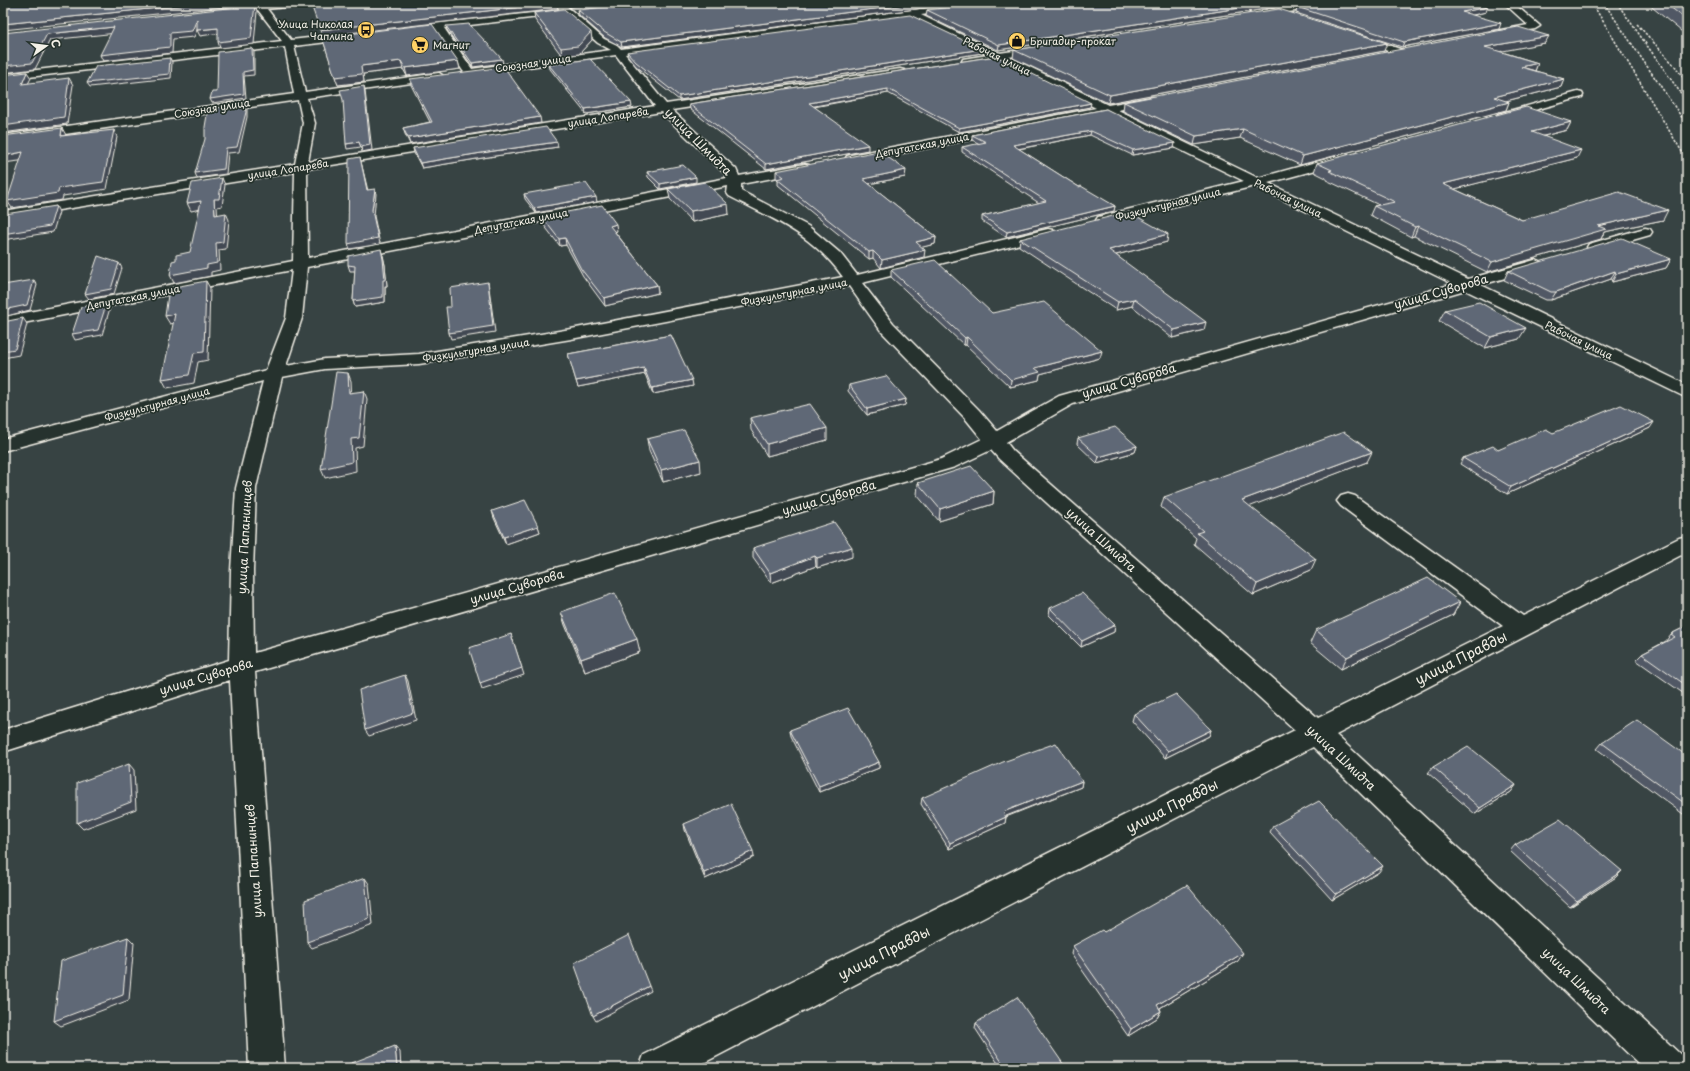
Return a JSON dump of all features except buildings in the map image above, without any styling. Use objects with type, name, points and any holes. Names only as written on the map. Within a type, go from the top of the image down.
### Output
[{"type":"street","points":[[236,9],[262,9],[295,3]]},
{"type":"street","points":[[262,9],[295,3]]},
{"type":"street","name":"Рабочая улица","points":[[889,3],[1687,392]]},
{"type":"street","name":"Союзная улица","points":[[3,139],[450,74],[992,3]]},
{"type":"street","points":[[1253,3],[1297,18]]},
{"type":"street","points":[[1244,16],[1331,3]]},
{"type":"street","points":[[1482,36],[1535,26],[1508,3]]},
{"type":"street","points":[[399,31],[568,8]]},
{"type":"street","name":"улица Шмидта","points":[[568,8],[601,41],[614,47],[664,108],[731,172],[735,181],[734,192],[803,229],[835,256],[887,327],[972,414],[1012,460],[1316,733],[1668,1068]]},
{"type":"street","name":"улица Папанинцев","points":[[262,9],[289,44],[300,95],[303,100],[309,123],[301,167],[300,264],[294,318],[274,373],[246,488],[242,571],[242,666],[267,1068]]},
{"type":"street","points":[[438,26],[469,72]]},
{"type":"street","points":[[1349,35],[1400,52]]},
{"type":"street","points":[[3,77],[359,36]]},
{"type":"street","points":[[957,63],[1052,48]]},
{"type":"street","points":[[1377,56],[1415,49]]},
{"type":"street","name":"улица Лопарева","points":[[3,215],[664,108],[910,70]]},
{"type":"street","points":[[1487,120],[1578,95]]},
{"type":"street","name":"Депутатская улица","points":[[842,160],[1162,98]]},
{"type":"street","name":"Физкультурная улица","points":[[1086,224],[1256,182],[1358,154]]},
{"type":"street","name":"Депутатская улица","points":[[3,322],[549,215],[818,165]]},
{"type":"street","name":"Физкультурная улица","points":[[3,445],[274,373],[325,364],[420,359],[571,334],[854,280],[1063,229]]},
{"type":"street","points":[[1578,252],[1645,232]]},
{"type":"street","name":"улица Суворова","points":[[3,741],[242,666],[948,464],[994,441],[1066,400],[1548,261]]},
{"type":"street","points":[[1348,500],[1522,627]]},
{"type":"street","name":"улица Правды","points":[[657,1068],[1687,543]]},
{"type":"railway","points":[[1592,3],[1687,160]]},
{"type":"railway","points":[[1604,3],[1687,125]]},
{"type":"railway","points":[[1617,3],[1687,102]]},
{"type":"railway","points":[[1637,24],[1675,66],[1687,83]]},
{"type":"place","name":"Улица Николая Чаплина","points":[[366,30]]},
{"type":"place","name":"Бригадир-прокат","points":[[1017,41]]},
{"type":"place","name":"Магнит","points":[[420,45]]}]
